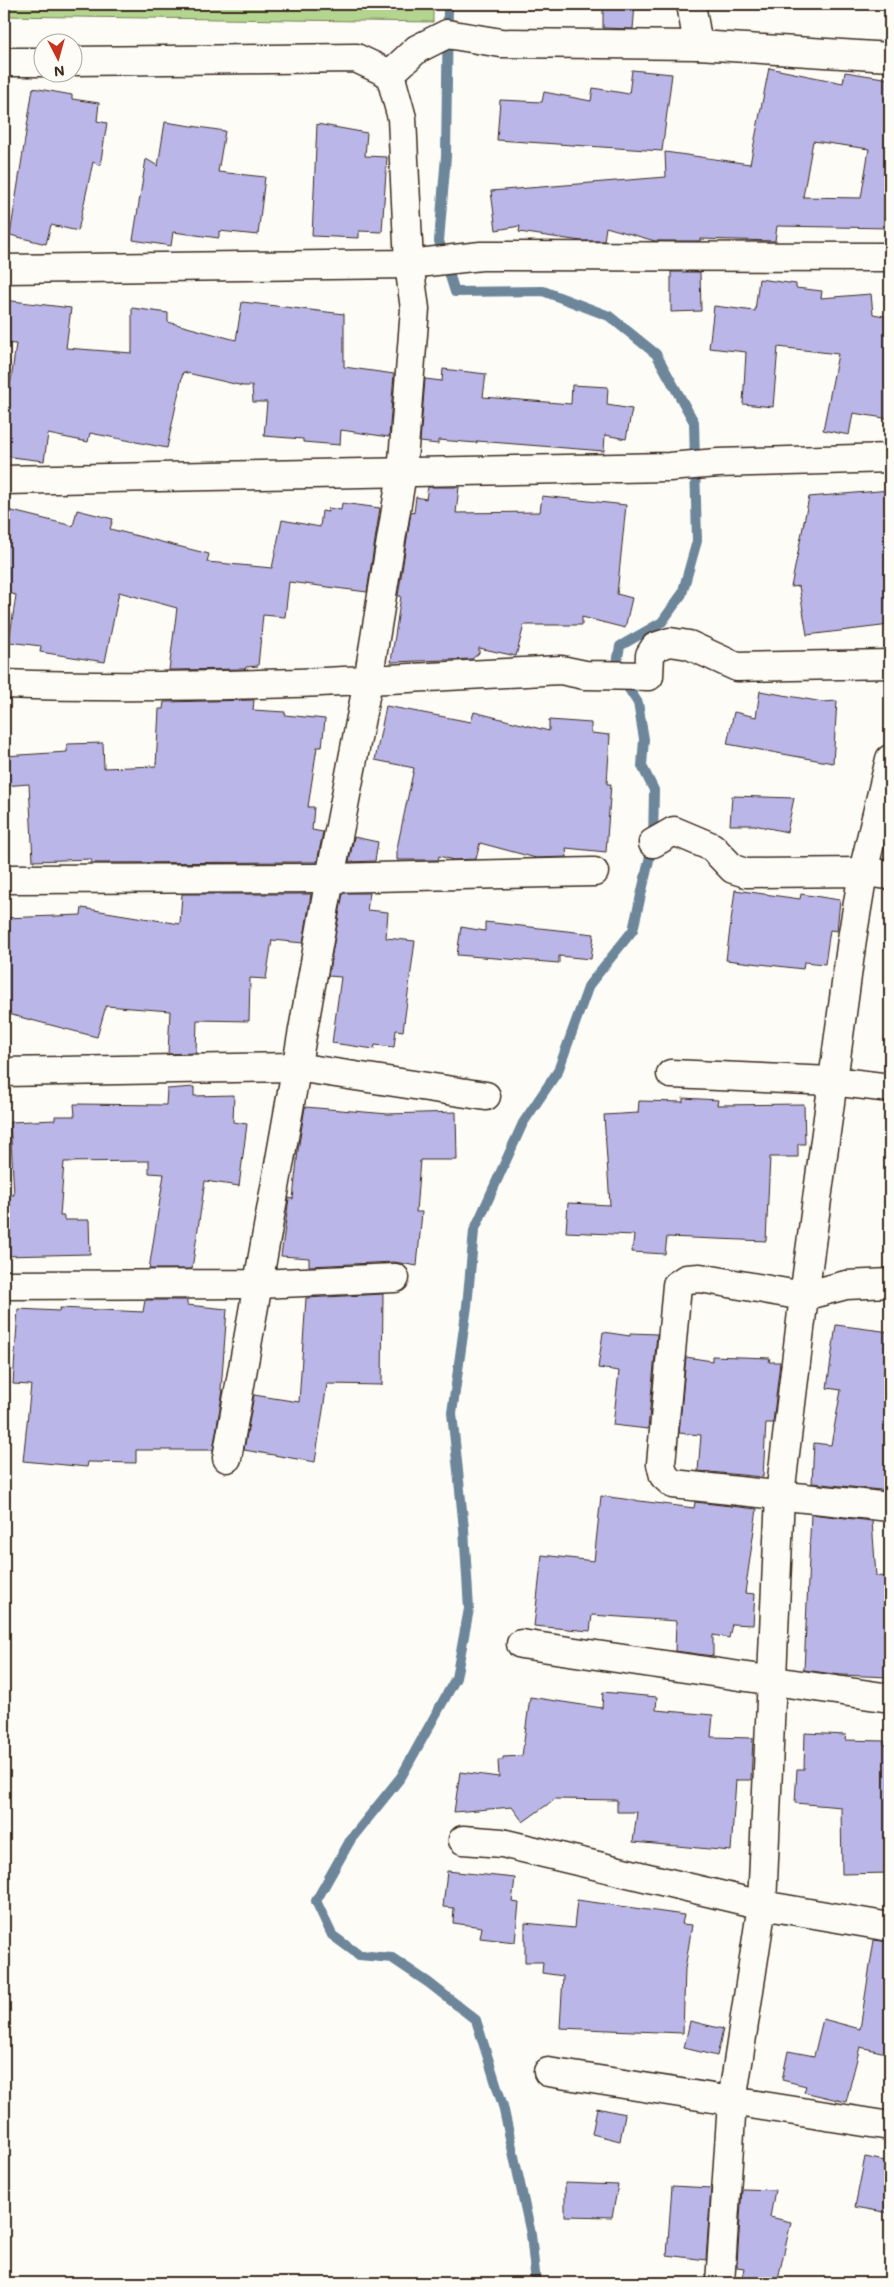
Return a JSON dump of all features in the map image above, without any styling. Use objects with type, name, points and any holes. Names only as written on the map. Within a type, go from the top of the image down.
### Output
[{"type":"street","points":[[691,4],[698,45]]},
{"type":"street","points":[[390,74],[417,48],[448,34],[501,43],[698,45],[890,57]]},
{"type":"street","points":[[82,61],[356,58],[390,74],[402,118],[418,264],[402,473],[368,681],[330,878],[227,1458]]},
{"type":"street","points":[[4,62],[32,62]]},
{"type":"street","points":[[4,269],[418,264],[481,256],[890,257]]},
{"type":"street","points":[[4,480],[669,467],[718,463],[890,458]]},
{"type":"street","points":[[4,684],[84,687],[368,681],[561,670],[585,676],[649,676],[650,655],[656,646],[670,642],[689,645],[737,666],[890,664]]},
{"type":"street","points":[[720,2283],[732,2102],[762,1905],[780,1495],[832,1081],[863,872],[890,759]]},
{"type":"street","points":[[653,843],[674,831],[712,848],[733,868],[746,873],[863,872],[890,875]]},
{"type":"street","points":[[4,879],[330,878],[594,872]]},
{"type":"street","points":[[4,1072],[296,1067],[486,1096]]},
{"type":"street","points":[[671,1074],[832,1081],[890,1088]]},
{"type":"street","points":[[4,1285],[258,1284],[395,1278]]},
{"type":"street","points":[[890,1283],[846,1285],[804,1296],[700,1278],[686,1279],[677,1285],[660,1464],[664,1476],[673,1484],[890,1507]]},
{"type":"street","points":[[520,1644],[890,1698]]},
{"type":"street","points":[[462,1840],[502,1843],[762,1905],[890,1927]]},
{"type":"street","points":[[548,2072],[890,2126]]},
{"type":"green space","points":[[4,4],[433,4],[433,22],[4,16]]},
{"type":"building","points":[[603,4],[635,4],[633,29],[603,28]]},
{"type":"building","points":[[769,68],[843,83],[845,72],[890,79],[890,228],[777,226],[775,241],[700,239],[700,241],[655,241],[606,227],[604,241],[581,241],[519,232],[520,226],[496,230],[491,191],[666,177],[665,152],[750,164]],"holes":[[[813,141],[869,149],[861,198],[803,197]]]},
{"type":"building","points":[[632,70],[672,74],[662,151],[497,140],[500,100],[542,102],[544,92],[591,101],[593,88],[629,94]]},
{"type":"building","points":[[33,88],[72,95],[72,99],[99,103],[97,121],[107,123],[100,166],[93,162],[78,231],[51,225],[46,244],[10,235]]},
{"type":"building","points":[[165,122],[225,131],[218,172],[265,177],[258,235],[219,231],[219,238],[173,232],[171,246],[133,240],[146,159],[158,166]]},
{"type":"building","points":[[317,124],[367,133],[365,156],[387,157],[382,232],[359,231],[359,238],[312,236]]},
{"type":"building","points":[[671,272],[700,272],[701,311],[671,312]]},
{"type":"building","points":[[759,279],[796,284],[796,288],[822,291],[821,298],[871,294],[873,314],[890,317],[890,419],[853,413],[849,435],[823,430],[838,354],[778,347],[773,407],[743,404],[746,352],[709,348],[714,306],[755,311]]},
{"type":"building","points":[[4,300],[71,308],[66,348],[132,353],[132,308],[168,313],[168,322],[236,340],[242,302],[344,314],[344,367],[394,374],[389,437],[341,430],[340,445],[303,442],[303,439],[264,436],[267,402],[253,402],[252,386],[243,386],[183,372],[167,448],[90,433],[88,442],[48,434],[44,461],[4,456],[4,432],[16,344],[4,343]]},
{"type":"building","points":[[443,369],[486,374],[483,397],[571,404],[572,385],[608,387],[607,405],[632,409],[626,439],[605,435],[604,451],[477,441],[477,443],[438,440],[438,444],[420,442],[425,379],[442,381]]},
{"type":"building","points":[[428,487],[459,487],[456,513],[540,512],[542,496],[626,505],[617,594],[632,598],[625,628],[582,617],[582,625],[524,625],[516,656],[479,648],[479,653],[472,659],[391,662],[401,596],[398,596],[411,512],[414,513],[416,497],[426,499]]},
{"type":"building","points":[[890,490],[890,625],[807,635],[799,586],[791,587],[809,497]]},
{"type":"building","points":[[342,503],[380,508],[367,592],[289,582],[285,617],[263,615],[258,666],[246,667],[245,669],[169,670],[177,608],[119,592],[105,662],[40,652],[41,646],[9,642],[16,595],[4,592],[4,509],[73,526],[77,510],[113,519],[110,529],[209,554],[207,562],[272,568],[282,520],[320,527],[322,511],[328,512],[328,508],[341,510]]},
{"type":"building","points":[[760,691],[823,702],[837,701],[833,763],[727,744],[734,712],[756,717]]},
{"type":"building","points":[[254,700],[253,710],[285,712],[285,715],[325,719],[322,747],[317,747],[308,807],[314,807],[312,830],[323,832],[317,862],[91,863],[91,859],[33,861],[29,784],[4,786],[4,756],[67,752],[67,744],[103,743],[104,768],[156,766],[159,709],[163,709],[164,702]]},
{"type":"building","points":[[386,706],[471,722],[474,712],[549,731],[549,720],[591,723],[591,733],[610,735],[607,784],[611,784],[606,852],[566,848],[567,857],[536,858],[480,843],[476,859],[453,860],[439,856],[438,860],[397,860],[397,848],[414,768],[375,760]]},
{"type":"building","points":[[732,796],[794,798],[787,832],[754,825],[730,825]]},
{"type":"building","points":[[354,837],[378,842],[375,861],[349,862]]},
{"type":"building","points":[[735,890],[800,899],[801,894],[840,900],[837,931],[830,930],[825,964],[804,962],[803,969],[726,960]]},
{"type":"building","points":[[343,893],[370,893],[367,910],[388,912],[386,938],[415,941],[403,1031],[396,1030],[394,1047],[375,1045],[374,1049],[332,1043],[341,977],[328,976]]},
{"type":"building","points":[[182,894],[311,894],[303,943],[272,940],[266,979],[250,978],[249,1021],[197,1020],[196,1053],[168,1054],[170,1011],[106,1006],[97,1037],[4,1013],[4,918],[81,915],[82,908],[180,924]]},
{"type":"building","points":[[485,922],[594,934],[591,959],[559,956],[559,963],[457,955],[461,927],[485,931]]},
{"type":"building","points":[[194,1087],[194,1096],[234,1095],[233,1122],[247,1124],[239,1186],[205,1181],[192,1269],[149,1269],[164,1174],[149,1173],[149,1161],[64,1162],[60,1216],[64,1216],[64,1220],[89,1220],[90,1254],[4,1256],[4,1194],[14,1195],[10,1122],[55,1120],[55,1116],[75,1116],[74,1104],[166,1105],[167,1089]]},
{"type":"building","points":[[683,1098],[718,1100],[717,1105],[804,1104],[805,1144],[798,1144],[798,1157],[770,1157],[766,1241],[667,1237],[665,1254],[632,1252],[634,1235],[566,1232],[568,1203],[610,1205],[604,1115],[638,1113],[639,1101],[683,1102]]},
{"type":"building","points":[[305,1107],[388,1114],[456,1112],[457,1160],[420,1160],[416,1212],[422,1212],[417,1266],[394,1262],[309,1266],[309,1258],[281,1256],[289,1198],[293,1199]]},
{"type":"building","points":[[383,1294],[382,1385],[327,1384],[315,1462],[244,1450],[254,1395],[299,1402],[306,1298]]},
{"type":"building","points":[[145,1300],[187,1300],[187,1305],[227,1309],[221,1390],[223,1390],[213,1450],[136,1450],[136,1463],[88,1462],[87,1467],[23,1461],[31,1385],[13,1384],[18,1309],[59,1311],[60,1308],[143,1312]]},
{"type":"building","points":[[836,1325],[890,1332],[890,1401],[886,1436],[890,1436],[890,1491],[812,1483],[814,1443],[831,1445],[841,1390],[827,1388]]},
{"type":"building","points":[[603,1332],[630,1336],[630,1333],[657,1334],[648,1429],[613,1425],[619,1371],[598,1368]]},
{"type":"building","points":[[712,1356],[770,1358],[769,1362],[780,1362],[773,1423],[766,1423],[763,1477],[698,1471],[701,1435],[679,1433],[686,1357],[712,1361]]},
{"type":"building","points":[[601,1496],[694,1508],[695,1502],[757,1509],[745,1593],[755,1594],[753,1625],[732,1624],[729,1638],[713,1635],[713,1656],[675,1651],[676,1621],[592,1615],[590,1631],[534,1626],[542,1555],[594,1561]]},
{"type":"building","points":[[811,1514],[872,1521],[876,1576],[890,1577],[889,1677],[841,1675],[804,1670]]},
{"type":"building","points":[[603,1692],[657,1697],[656,1710],[713,1715],[711,1737],[753,1738],[751,1780],[736,1780],[731,1851],[633,1842],[637,1812],[617,1812],[617,1800],[555,1799],[523,1822],[512,1807],[454,1812],[460,1772],[499,1777],[498,1760],[503,1760],[503,1757],[522,1756],[530,1697],[602,1708]]},
{"type":"building","points":[[805,1733],[846,1735],[845,1740],[884,1741],[884,1745],[890,1745],[890,1873],[842,1874],[841,1807],[795,1803],[797,1769],[804,1769]]},
{"type":"building","points":[[447,1871],[515,1878],[512,1902],[519,1903],[515,1942],[480,1938],[482,1927],[453,1923],[454,1908],[443,1907]]},
{"type":"building","points":[[577,1900],[684,1915],[682,1924],[692,1925],[685,1969],[683,2033],[560,2028],[563,1976],[542,1973],[543,1962],[525,1962],[525,1923],[574,1928]]},
{"type":"building","points":[[874,1940],[890,1942],[890,2054],[860,2047],[846,2102],[804,2092],[806,2086],[782,2080],[788,2051],[814,2056],[823,2019],[860,2029]]},
{"type":"building","points":[[690,2021],[723,2029],[717,2056],[684,2048]]},
{"type":"building","points":[[597,2108],[625,2114],[620,2141],[592,2134]]},
{"type":"building","points":[[865,2157],[890,2162],[890,2213],[855,2207]]},
{"type":"building","points":[[565,2183],[618,2185],[612,2217],[565,2216]]},
{"type":"building","points":[[672,2186],[711,2188],[706,2260],[667,2255]]},
{"type":"building","points":[[742,2189],[775,2190],[770,2217],[791,2222],[777,2283],[741,2283],[744,2268],[737,2267],[737,2264]]},
{"type":"waterway","points":[[448,4],[446,156],[439,241],[455,292],[543,291],[609,316],[656,354],[694,422],[697,541],[682,594],[662,622],[620,646],[616,669],[638,703],[644,739],[642,766],[654,790],[653,843],[633,930],[589,985],[558,1071],[523,1123],[474,1231],[467,1306],[452,1413],[464,1529],[469,1609],[456,1678],[401,1777],[351,1839],[316,1901],[332,1935],[359,1955],[392,1958],[429,1983],[476,2020],[503,2106],[531,2234],[536,2283]]}]
